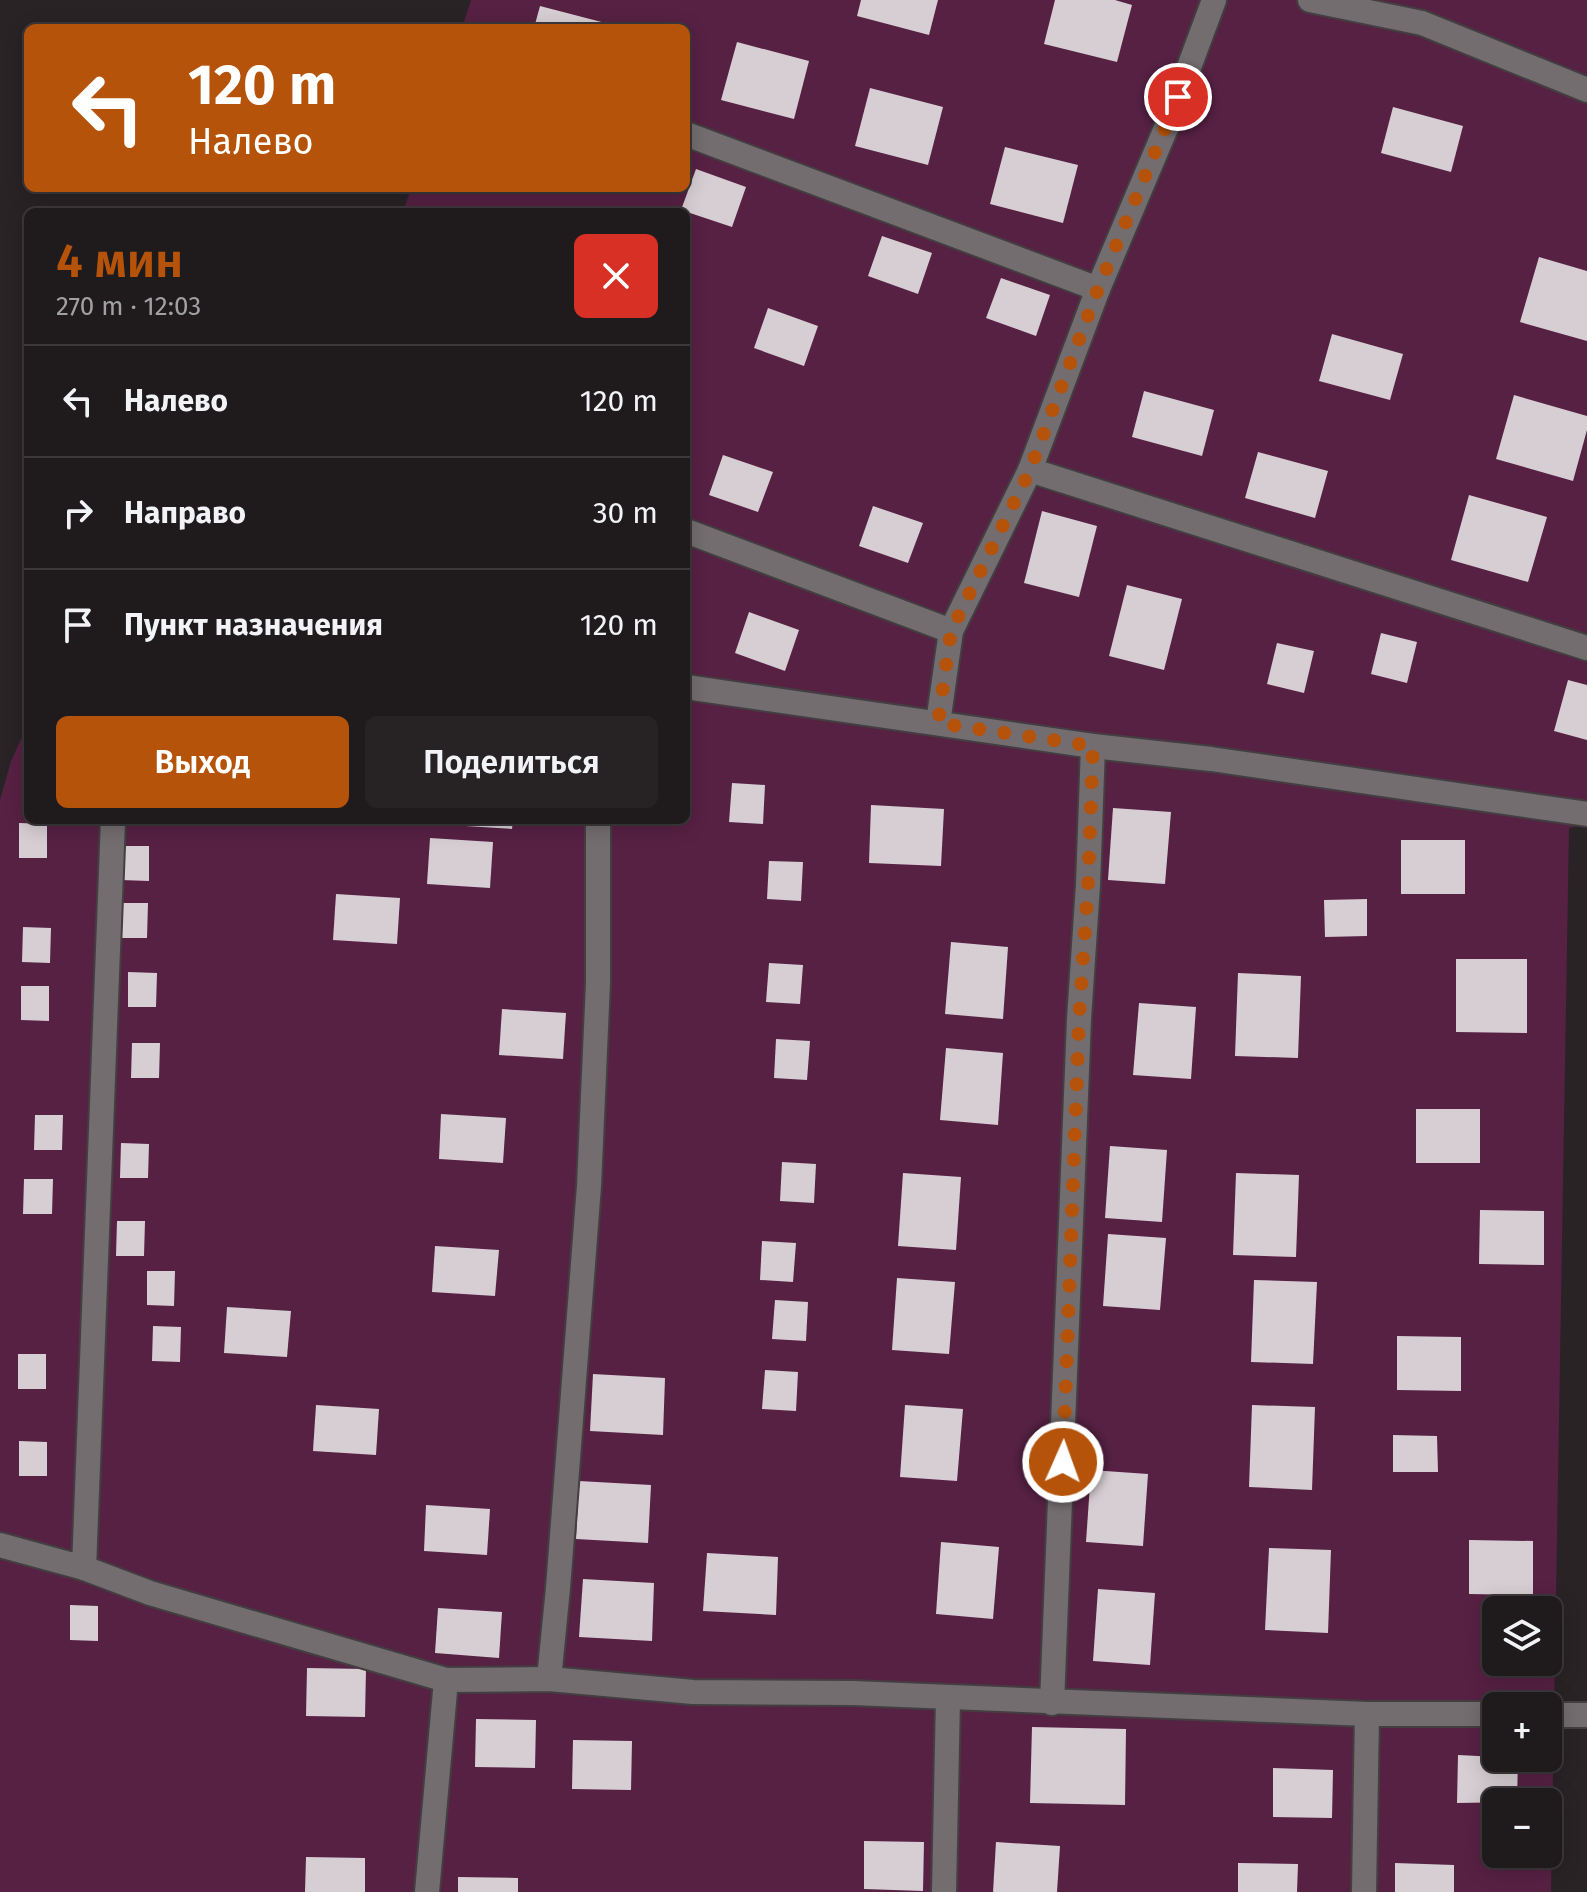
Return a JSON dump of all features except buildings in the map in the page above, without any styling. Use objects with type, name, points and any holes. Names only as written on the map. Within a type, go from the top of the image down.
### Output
[{"type":"street","points":[[938,723],[951,631],[1030,470],[1098,289],[1169,121],[1214,0]]},
{"type":"street","points":[[1310,0],[1422,23],[1587,90]]},
{"type":"street","points":[[690,136],[1098,289]]},
{"type":"street","points":[[1030,470],[1587,648]]},
{"type":"street","points":[[690,533],[951,631]]},
{"type":"street","points":[[690,688],[1587,814]]},
{"type":"street","points":[[1052,1703],[1093,746]]},
{"type":"street","points":[[84,1568],[113,824]]},
{"type":"street","points":[[549,1679],[589,1186],[598,983],[598,824]]},
{"type":"street","points":[[0,1545],[84,1568],[150,1593],[446,1680],[549,1679],[693,1692],[853,1693],[1367,1714],[1482,1714]]},
{"type":"street","points":[[427,1892],[446,1680]]},
{"type":"street","points":[[944,1892],[948,1698]]},
{"type":"street","points":[[1364,1892],[1367,1714]]},
{"type":"street","points":[[1562,1715],[1587,1715]]},
{"type":"shaded area","points":[[471,0],[1587,0],[1587,823],[1569,828],[1556,1596],[1482,1596],[1482,1676],[1555,1676],[1554,1692],[1482,1692],[1482,1772],[1553,1772],[1553,1788],[1482,1788],[1482,1868],[1551,1868],[1551,1892],[0,1892],[0,800],[11,761],[24,733],[24,824],[690,824],[690,208],[404,208],[410,192],[690,192],[690,24],[463,24]]},
{"type":"route","points":[[1063,1462],[1079,1019],[1093,746],[938,723],[951,631],[1030,470],[1098,289],[1178,97]]}]
